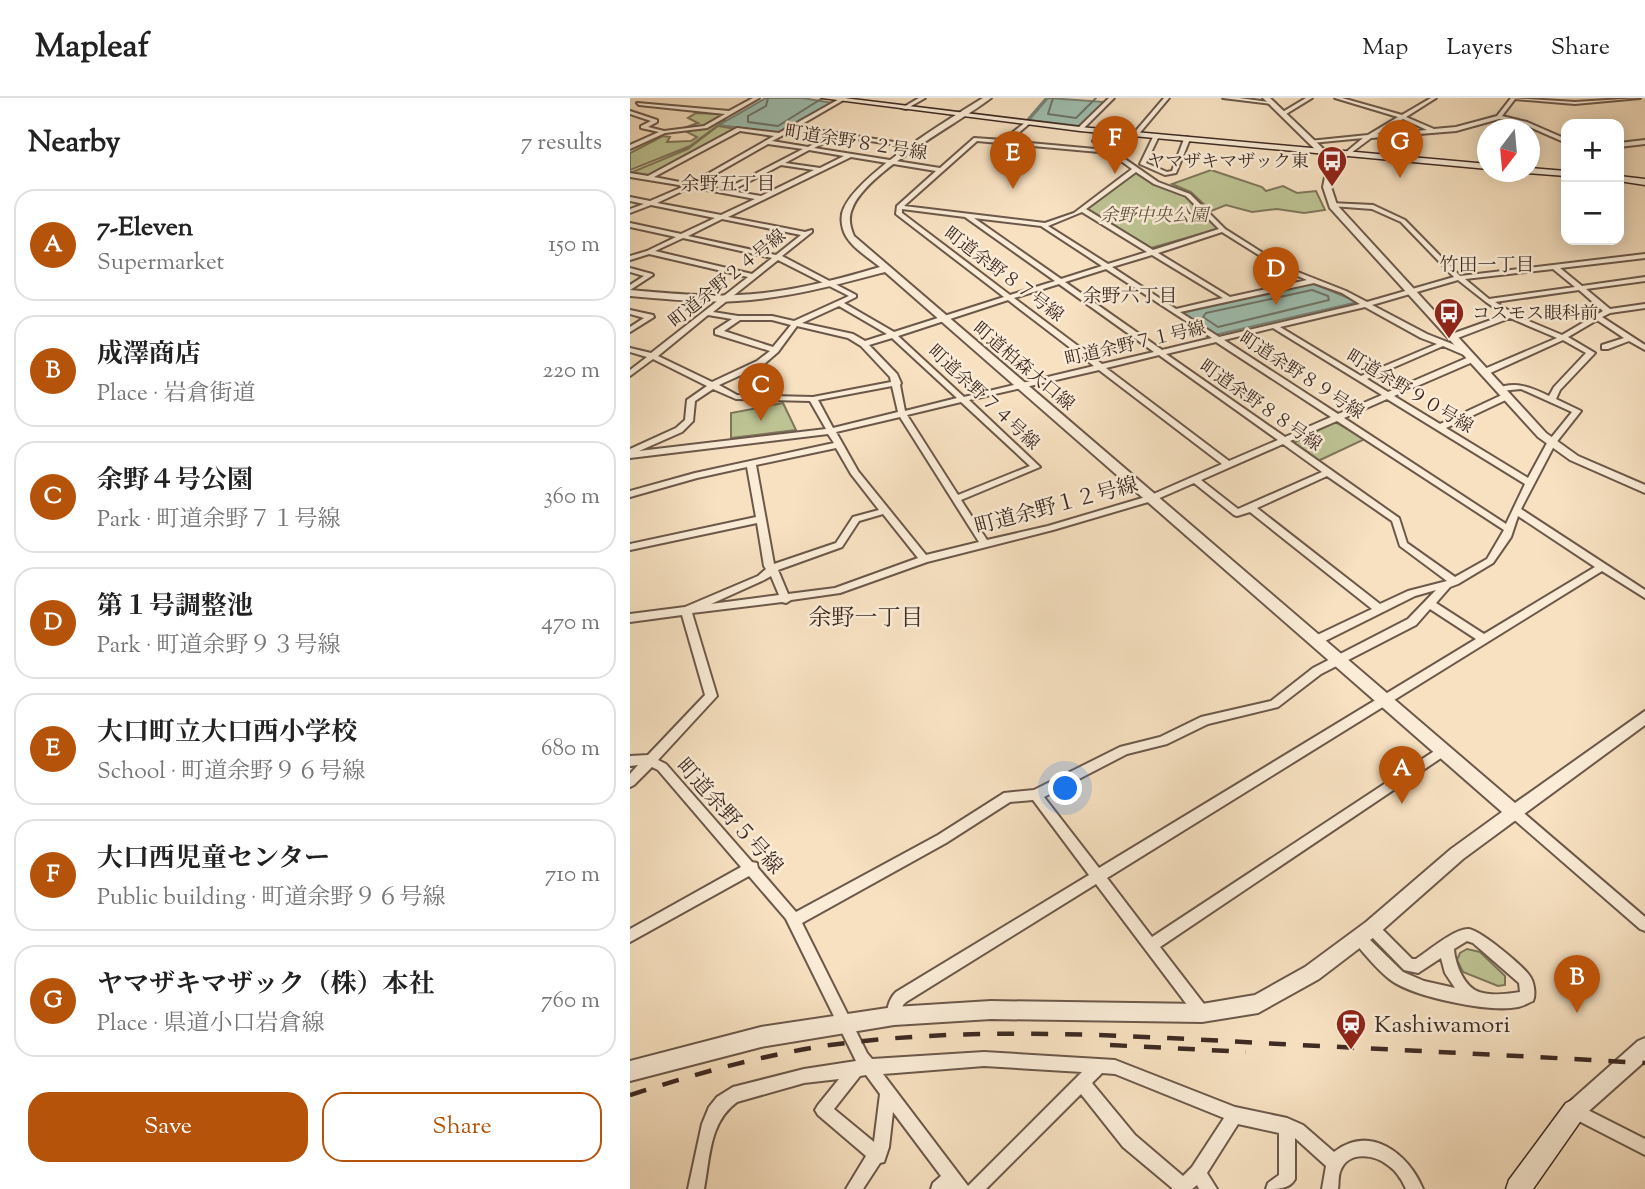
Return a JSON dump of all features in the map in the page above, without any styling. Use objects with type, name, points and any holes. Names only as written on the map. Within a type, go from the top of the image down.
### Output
[{"type":"main road","points":[[826,98],[1080,129],[1477,166]]},
{"type":"main road","points":[[1540,172],[1561,174]]},
{"type":"main road","points":[[1624,180],[1645,182]]},
{"type":"main road","points":[[1518,1189],[1574,1111]]},
{"type":"street","points":[[630,110],[649,98]]},
{"type":"street","points":[[630,147],[664,132],[705,127],[757,98]]},
{"type":"street","points":[[904,108],[923,98]]},
{"type":"street","name":"町道柏森大口線","points":[[988,98],[917,146],[856,196],[846,217],[850,237],[1514,812]]},
{"type":"street","points":[[1080,129],[1112,98]]},
{"type":"street","points":[[1136,134],[1167,98]]},
{"type":"street","points":[[1225,98],[1296,107]]},
{"type":"street","points":[[1284,113],[1310,98]]},
{"type":"street","points":[[1337,98],[1403,117],[1436,132]]},
{"type":"street","points":[[1357,104],[1364,98]]},
{"type":"street","points":[[1347,154],[1434,98]]},
{"type":"street","points":[[1499,117],[1515,98],[1558,103],[1638,98]]},
{"type":"street","points":[[630,211],[691,185],[843,99]]},
{"type":"street","points":[[1621,101],[1645,106]]},
{"type":"street","points":[[1271,102],[1333,164],[1327,187],[1332,204],[1553,445],[1645,489]]},
{"type":"street","points":[[639,104],[733,113]]},
{"type":"street","points":[[630,110],[655,121],[643,127],[664,132]]},
{"type":"street","points":[[1312,141],[1436,132],[1499,117],[1525,123],[1561,139]]},
{"type":"street","points":[[1004,142],[1027,123]]},
{"type":"street","points":[[792,128],[917,146]]},
{"type":"street","points":[[649,178],[739,129],[780,135]]},
{"type":"street","points":[[1103,131],[1096,141],[1108,152],[1156,183],[1188,195],[1223,230],[1283,268],[1367,304],[1470,356]]},
{"type":"street","points":[[726,191],[837,134]]},
{"type":"street","points":[[1156,136],[1143,164],[1167,174],[1174,172],[1187,139]]},
{"type":"street","points":[[899,207],[976,139],[1108,152]]},
{"type":"street","name":"町道余野８２号線","points":[[767,142],[940,170]]},
{"type":"street","points":[[1624,144],[1645,142]]},
{"type":"street","points":[[630,258],[649,252],[849,156]]},
{"type":"street","points":[[782,164],[822,170]]},
{"type":"street","points":[[899,207],[1043,225],[1081,209],[1136,169]]},
{"type":"street","points":[[630,175],[762,198]]},
{"type":"street","points":[[630,199],[723,216]]},
{"type":"street","points":[[1332,204],[1375,208],[1403,221],[1458,278],[1488,301],[1510,316],[1591,353],[1557,389],[1551,401]]},
{"type":"street","name":"町道余野８７号線","points":[[899,207],[899,214],[1229,465]]},
{"type":"street","points":[[1081,209],[1229,299]]},
{"type":"street","name":"町道余野８８号線","points":[[965,215],[1396,520],[1403,544],[1450,584]]},
{"type":"street","name":"町道余野２４号線","points":[[630,374],[808,233],[723,216]]},
{"type":"street","points":[[630,225],[778,257],[854,294],[796,323],[775,351],[760,363],[713,385],[691,400],[689,421],[679,429],[630,454]]},
{"type":"street","name":"町道余野８９号線","points":[[1043,225],[1508,529]]},
{"type":"street","points":[[630,236],[648,228]]},
{"type":"street","points":[[864,344],[1223,230]]},
{"type":"street","points":[[649,252],[754,276]]},
{"type":"street","name":"町道余野７１号線","points":[[630,454],[830,431],[1367,304],[1458,278],[1645,256]]},
{"type":"street","points":[[1555,267],[1608,311]]},
{"type":"street","points":[[630,291],[725,299],[785,294],[884,269]]},
{"type":"street","points":[[630,270],[650,275],[630,291]]},
{"type":"street","points":[[1488,301],[1645,279]]},
{"type":"street","points":[[1174,311],[1312,281]]},
{"type":"street","name":"町道余野７４号線","points":[[839,303],[892,334],[1036,467],[957,499]]},
{"type":"street","points":[[1485,372],[1562,338],[1608,311],[1645,306]]},
{"type":"street","points":[[630,312],[650,317],[630,330]]},
{"type":"street","points":[[707,313],[738,318],[772,318],[849,336],[864,344],[894,376],[902,414],[984,543]]},
{"type":"street","points":[[1452,337],[1510,316]]},
{"type":"street","points":[[1597,317],[1645,348]]},
{"type":"street","points":[[738,318],[718,332],[775,351]]},
{"type":"street","name":"町道余野９０号線","points":[[1274,326],[1529,482]]},
{"type":"street","points":[[1605,347],[1628,339]]},
{"type":"street","points":[[1361,379],[1442,344]]},
{"type":"street","points":[[630,350],[653,356],[736,397],[813,399],[897,383]]},
{"type":"street","name":"町道余野１２号線","points":[[630,618],[786,600],[836,591],[924,559],[1050,528],[1152,498],[1388,396],[1470,356]]},
{"type":"street","points":[[793,918],[942,839],[1008,797],[1036,795],[1124,750],[1163,741],[1205,720],[1274,704],[1338,658],[1412,622],[1450,584],[1490,561],[1498,551],[1529,482],[1577,411],[1522,387],[1504,393],[1439,428]]},
{"type":"street","points":[[813,399],[854,472],[924,559]]},
{"type":"street","points":[[630,494],[751,463],[837,445]]},
{"type":"street","points":[[751,463],[769,566],[773,569],[786,600]]},
{"type":"street","points":[[1195,480],[1237,513],[1328,472]]},
{"type":"street","points":[[1251,508],[1378,608]]},
{"type":"street","points":[[1516,510],[1645,595]]},
{"type":"street","points":[[630,782],[711,696],[686,611],[812,552],[839,545],[856,519],[885,511]]},
{"type":"street","points":[[630,547],[761,519]]},
{"type":"street","points":[[894,1016],[896,1002],[901,997],[1482,638],[1602,567]]},
{"type":"street","points":[[1317,640],[1412,593],[1450,584]]},
{"type":"street","points":[[1429,603],[1482,638]]},
{"type":"street","points":[[630,1071],[723,1045],[846,1021],[991,1010],[1202,1013],[1258,1004],[1274,996],[1366,933],[1457,854],[1645,717]]},
{"type":"street","points":[[1151,945],[1443,751]]},
{"type":"street","name":"町道余野５号線","points":[[630,761],[649,760],[662,768],[752,867],[793,918],[846,1021],[862,1058],[863,1068],[888,1092],[950,1185]]},
{"type":"street","points":[[1036,795],[1202,1013]]},
{"type":"street","points":[[1514,812],[1645,925]]},
{"type":"street","points":[[630,936],[752,867]]},
{"type":"street","points":[[1366,933],[1409,965],[1418,966],[1447,945],[1467,935],[1477,938],[1510,964],[1528,988],[1528,996],[1522,1001],[1502,1002],[1413,985],[1398,977],[1366,933]]},
{"type":"street","points":[[1447,945],[1450,970],[1456,981],[1474,997]]},
{"type":"street","points":[[1645,1048],[1574,1111],[1645,1147]]},
{"type":"street","points":[[696,1189],[707,1130],[715,1112],[727,1098],[804,1076],[863,1068],[984,1059],[1115,1067],[1235,1115],[1287,1126],[1309,1137],[1335,1164]]},
{"type":"street","points":[[975,1189],[1100,1065]]},
{"type":"street","points":[[863,1068],[822,1110],[878,1156]]},
{"type":"street","points":[[1082,1083],[1129,1141],[1181,1187],[1198,1173],[1235,1115]]},
{"type":"street","points":[[854,1189],[878,1156],[888,1092]]},
{"type":"street","points":[[1274,1189],[1287,1179],[1287,1126]]},
{"type":"street","points":[[1330,1189],[1335,1164],[1352,1150],[1375,1148],[1396,1159],[1415,1189]]},
{"type":"street","points":[[1198,1173],[1209,1189]]},
{"type":"green space","points":[[696,113],[722,114],[725,120],[690,146],[630,170],[630,153],[663,136],[670,137],[667,142],[691,141],[697,137],[681,129],[698,123],[688,118]]},
{"type":"green space","points":[[718,126],[737,129],[650,175],[630,173],[688,149]]},
{"type":"green space","points":[[1211,170],[1262,187],[1266,191],[1283,186],[1297,193],[1316,191],[1325,210],[1304,213],[1277,209],[1252,212],[1226,205],[1211,211],[1191,192],[1172,184]]},
{"type":"green space","name":"余野中央公園","points":[[1137,171],[1155,183],[1186,195],[1219,225],[1218,229],[1151,248],[1087,209]]},
{"type":"green space","points":[[783,403],[796,430],[731,438],[731,413]]},
{"type":"green space","points":[[1335,422],[1365,439],[1318,461],[1293,443]]},
{"type":"green space","points":[[1467,949],[1480,952],[1505,976],[1505,985],[1498,986],[1463,972],[1457,960],[1460,953]]},
{"type":"water","points":[[766,98],[802,98],[833,103],[780,133],[719,125]]},
{"type":"water","points":[[1048,98],[1105,102],[1080,126],[1029,120]]},
{"type":"water","points":[[1312,283],[1358,302],[1215,335],[1182,313]]},
{"type":"waterway","points":[[1028,119],[1046,98]]},
{"type":"railway","points":[[630,1095],[779,1054],[830,1045],[942,1035],[1111,1036],[1645,1063]]},
{"type":"railway","points":[[1110,1045],[1246,1052]]},
{"type":"place","name":"大口西児童センター","points":[[1115,174]]},
{"type":"place","name":"ヤマザキマザック（株）本社","points":[[1400,178]]},
{"type":"place","name":"ヤマザキマザック東","points":[[1332,188]]},
{"type":"place","name":"大口町立大口西小学校","points":[[1013,189]]},
{"type":"place","name":"第１号調整池","points":[[1276,305]]},
{"type":"place","name":"コスモス眼科前","points":[[1449,340]]},
{"type":"place","name":"余野４号公園","points":[[761,421]]},
{"type":"place","name":"7-Eleven","points":[[1402,804]]},
{"type":"place","name":"成澤商店","points":[[1577,1013]]},
{"type":"place","name":"Kashiwamori","points":[[1351,1051]]},
{"type":"district","name":"余野五丁目","points":[[728,183]]},
{"type":"district","name":"竹田一丁目","points":[[1487,264]]},
{"type":"district","name":"余野六丁目","points":[[1130,295]]},
{"type":"district","name":"余野一丁目","points":[[866,617]]}]
